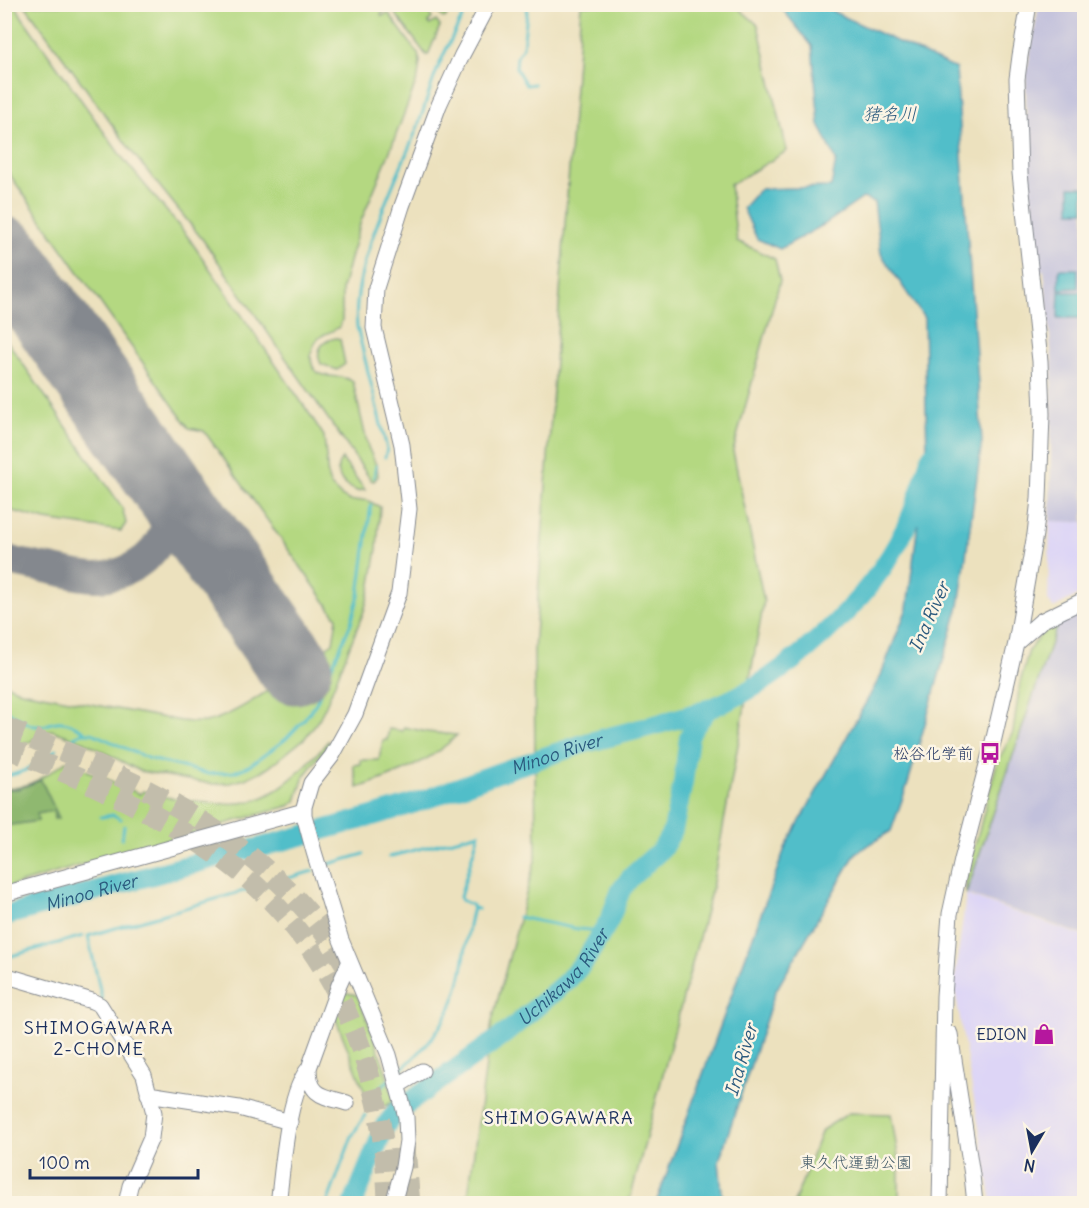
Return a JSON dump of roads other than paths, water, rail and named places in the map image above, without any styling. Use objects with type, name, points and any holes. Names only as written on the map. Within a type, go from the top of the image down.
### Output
[{"type":"street","points":[[393,1203],[403,1167],[408,1131],[382,1037],[349,963],[314,852],[304,813],[305,798],[311,783],[335,750],[355,714],[399,593],[410,509],[402,445],[374,328],[376,288],[402,206],[440,105],[462,55],[489,4]]},
{"type":"street","points":[[940,1203],[944,996],[950,915],[1016,644],[1039,499],[1042,414],[1039,350],[1020,173],[1017,79],[1029,4]]},
{"type":"street","points":[[1023,599],[1041,621]]},
{"type":"street","points":[[1016,644],[1041,621],[1084,600]]},
{"type":"street","points":[[4,894],[304,813]]},
{"type":"street","points":[[278,1203],[298,1084],[309,1068],[349,963]]},
{"type":"street","points":[[4,975],[92,1000],[100,1005],[144,1075],[154,1113],[151,1138],[129,1186],[126,1203]]},
{"type":"street","points":[[944,996],[975,1203]]},
{"type":"street","points":[[309,1068],[309,1081],[315,1091],[323,1096],[347,1103]]},
{"type":"street","points":[[398,1090],[422,1071]]},
{"type":"street","points":[[148,1094],[239,1108],[290,1122]]},
{"type":"water","name":"猪名川","points":[[775,5],[824,5],[834,12],[956,69],[982,441],[959,606],[908,783],[891,831],[856,853],[775,992],[719,1161],[723,1203],[656,1203],[785,848],[880,677],[907,608],[927,454],[924,318],[881,254],[874,202],[863,198],[825,224],[780,249],[757,239],[743,208],[760,189],[831,187],[836,160],[819,124],[812,46],[784,11]]},
{"type":"water","points":[[1070,187],[1084,187],[1084,211],[1070,211]]},
{"type":"water","points":[[1059,269],[1078,269],[1078,288],[1059,289]]},
{"type":"water","points":[[1059,292],[1084,292],[1084,318],[1058,318]]},
{"type":"waterway","points":[[385,457],[387,449],[357,327],[357,304],[361,279],[376,227],[416,131],[437,70],[469,4]]},
{"type":"waterway","points":[[528,4],[523,47],[517,56],[516,68],[526,85],[534,84]]},
{"type":"waterway","name":"Minoo River","points":[[4,916],[376,815],[586,743],[693,714],[737,696],[766,680],[822,636],[870,584],[890,556],[909,520],[931,456]]},
{"type":"waterway","points":[[374,477],[376,466]]},
{"type":"waterway","points":[[74,737],[82,733],[92,733],[147,758],[209,774],[234,772],[249,766],[286,739],[316,703],[351,623],[359,595],[371,505]]},
{"type":"waterway","points":[[4,707],[32,725],[43,726],[54,722],[65,722],[84,731]]},
{"type":"waterway","name":"Uchikawa River","points":[[353,1204],[385,1126],[397,1111],[506,1033],[566,982],[585,961],[609,921],[621,890],[631,877],[662,849],[673,830],[683,783],[689,737],[709,708]]},
{"type":"waterway","points":[[4,776],[25,770],[56,750]]},
{"type":"waterway","points":[[101,817],[113,815],[121,819]]},
{"type":"waterway","points":[[122,839],[124,826]]},
{"type":"waterway","points":[[389,857],[479,833],[460,897],[472,907]]},
{"type":"waterway","points":[[326,865],[364,854]]},
{"type":"waterway","points":[[102,999],[88,936],[313,871]]},
{"type":"waterway","points":[[400,1070],[429,1041],[445,1019],[460,980],[473,908],[478,909]]},
{"type":"waterway","points":[[518,917],[578,929],[604,931]]},
{"type":"waterway","points":[[4,958],[83,936]]},
{"type":"waterway","points":[[370,1104],[376,1091],[389,1080]]},
{"type":"waterway","points":[[327,1204],[352,1136],[365,1115]]},
{"type":"tunnel","points":[[4,727],[106,770],[155,794],[202,822],[245,853],[286,888],[321,929],[352,976]]},
{"type":"tunnel","points":[[4,747],[111,793],[188,835],[253,883],[289,920],[319,961],[343,1005],[362,1052],[376,1101],[384,1152],[388,1204]]},
{"type":"tunnel","points":[[405,1148],[410,1204]]},
{"type":"place","name":"松谷化学前","points":[[990,753]]},
{"type":"place","name":"EDION","points":[[1044,1034]]},
{"type":"district","name":"SHIMOGAWARA 2-CHOME","points":[[99,1037]]},
{"type":"district","name":"SHIMOGAWARA","points":[[559,1117]]},
{"type":"water label","name":"Ina River","points":[[929,617]]},
{"type":"water label","name":"Ina River","points":[[741,1060]]},
{"type":"park label","name":"東久代運動公園","points":[[856,1162]]}]
